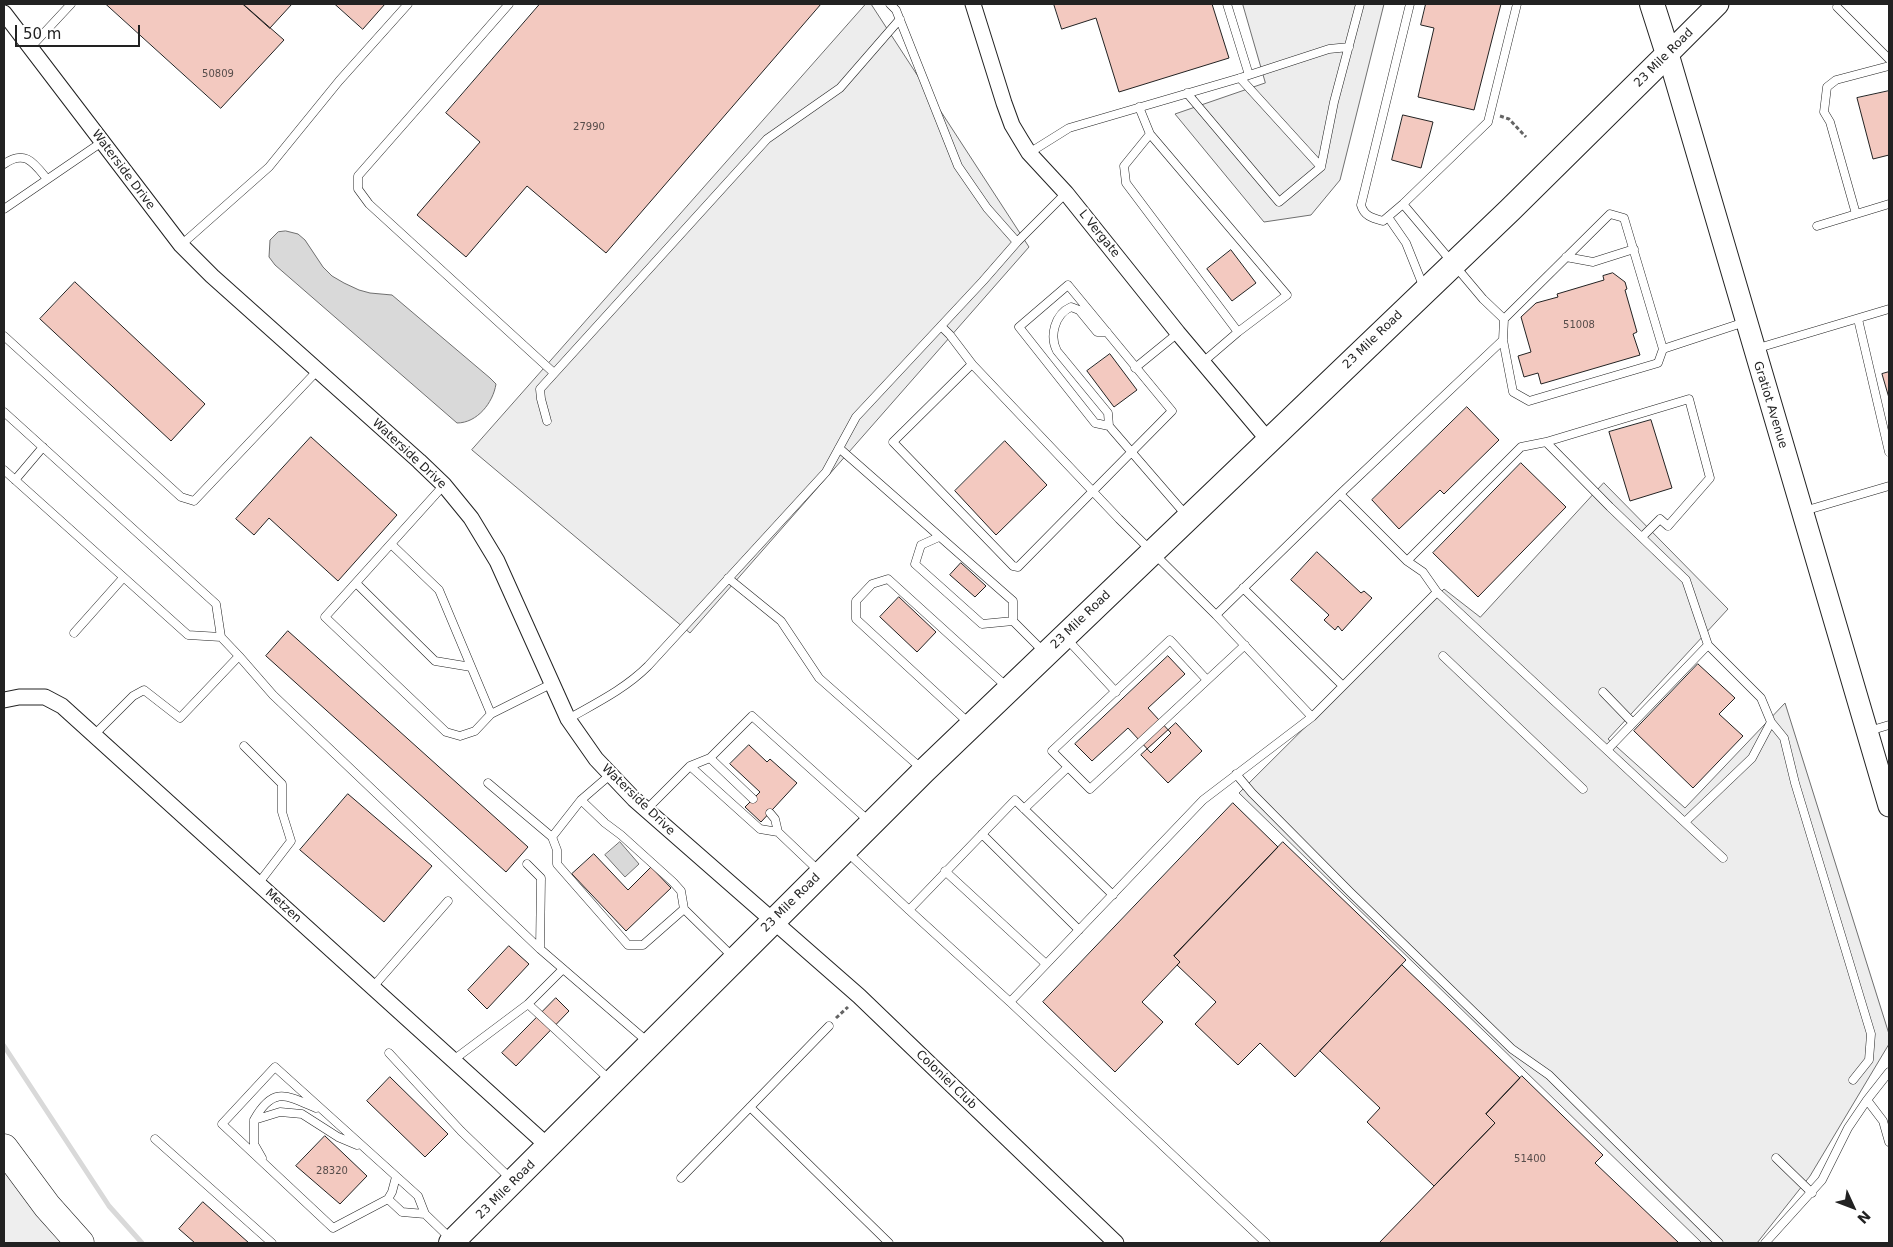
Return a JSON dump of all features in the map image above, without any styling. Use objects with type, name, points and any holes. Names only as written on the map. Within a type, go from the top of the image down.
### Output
[{"type":"highway","points":[[4,1148],[47,1206],[80,1243]]},
{"type":"main road","name":"Gratiot Avenue","points":[[1652,4],[1889,806]]},
{"type":"main road","name":"23 Mile Road","points":[[452,1242],[1008,688],[1269,441],[1558,163],[1718,4]]},
{"type":"street","name":"L Vergate","points":[[973,4],[1012,125],[1029,152],[1066,193],[1178,333],[1269,441]]},
{"type":"street","name":"Waterside Drive","points":[[4,13],[182,245],[202,266],[444,485],[471,518],[497,561],[551,684],[568,719],[582,740],[610,775],[646,810],[772,922]]},
{"type":"street","name":"Metzen","points":[[4,700],[19,697],[45,697],[62,706],[549,1147]]},
{"type":"street","name":"Coloniel Club","points":[[772,922],[859,996],[1116,1243]]},
{"type":"lane","points":[[30,48],[71,4]]},
{"type":"lane","points":[[182,245],[270,167],[339,81],[408,4]]},
{"type":"lane","points":[[509,4],[358,176],[358,189],[369,204],[554,373]]},
{"type":"lane","points":[[890,4],[896,10],[958,166],[987,208],[1017,242]]},
{"type":"lane","points":[[1227,4],[1249,75]]},
{"type":"lane","points":[[1188,93],[1279,202],[1321,167],[1334,102],[1360,4]]},
{"type":"lane","points":[[1410,4],[1361,205],[1363,212],[1370,218],[1383,221],[1488,122],[1517,4]]},
{"type":"lane","points":[[1837,7],[1889,59]]},
{"type":"lane","points":[[546,421],[540,399],[540,389],[554,373],[767,139],[840,88],[900,20]]},
{"type":"lane","points":[[1029,152],[1069,128],[1240,78],[1329,49],[1348,47]]},
{"type":"lane","points":[[1856,214],[1830,122],[1824,112],[1827,87],[1836,80],[1889,66]]},
{"type":"lane","points":[[1240,78],[1321,167]]},
{"type":"lane","points":[[1139,107],[1150,134],[1287,294],[1203,362]]},
{"type":"lane","points":[[1150,134],[1124,166],[1126,183],[1238,332]]},
{"type":"lane","points":[[4,209],[102,142]]},
{"type":"lane","points":[[4,164],[11,158],[19,157],[26,159],[34,163],[47,179]]},
{"type":"lane","points":[[568,719],[637,678],[826,472],[856,417],[1017,242],[1066,193]]},
{"type":"lane","points":[[1403,204],[1483,299],[1504,319]]},
{"type":"lane","points":[[1817,226],[1889,204]]},
{"type":"lane","points":[[1610,214],[1624,218],[1634,249],[1663,349],[1658,363],[1528,401],[1513,392],[1503,340],[1504,319],[1610,214]]},
{"type":"lane","points":[[1388,217],[1406,242],[1424,290]]},
{"type":"lane","points":[[1566,257],[1593,262],[1634,249]]},
{"type":"lane","points":[[972,364],[893,442],[1013,566],[1018,567],[1093,492],[1132,452],[1172,411],[1068,285],[1019,327],[1096,423],[1109,426],[1132,452],[1187,517]]},
{"type":"lane","points":[[1107,332],[1097,332],[1080,310],[1071,307],[1061,315],[1052,336],[1053,344],[1057,351],[1108,413],[1109,426]]},
{"type":"lane","points":[[1754,350],[1889,309]]},
{"type":"lane","points":[[1858,319],[1889,452]]},
{"type":"lane","points":[[1663,349],[1745,322]]},
{"type":"lane","points":[[941,326],[950,334],[972,364],[1093,492],[1216,615],[1312,717]]},
{"type":"lane","points":[[1136,368],[1178,333]]},
{"type":"lane","points":[[4,336],[181,497],[194,501],[318,370]]},
{"type":"lane","points":[[1216,615],[1340,494],[1503,340]]},
{"type":"lane","points":[[1407,561],[1521,447],[1546,442],[1689,399],[1710,478],[1668,526],[1660,519],[1642,537]]},
{"type":"lane","points":[[4,412],[216,604],[221,637],[274,695],[540,949],[651,1044]]},
{"type":"lane","points":[[1546,442],[1686,580],[1708,645],[1761,698],[1771,722],[1784,738],[1795,783],[1871,1034],[1869,1060],[1853,1080]]},
{"type":"lane","points":[[15,480],[43,447]]},
{"type":"lane","points":[[839,448],[1013,601],[1013,621],[1045,653]]},
{"type":"lane","points":[[4,470],[188,635],[221,637]]},
{"type":"lane","points":[[444,485],[325,617],[446,732],[460,736],[475,731],[491,714],[551,684]]},
{"type":"lane","points":[[1802,512],[1889,486]]},
{"type":"lane","points":[[1340,494],[1407,561],[1422,572],[1437,592],[1723,858]]},
{"type":"lane","points":[[939,537],[921,545],[915,564],[982,624],[1013,621]]},
{"type":"lane","points":[[391,544],[439,590],[491,714]]},
{"type":"lane","points":[[74,633],[123,578]]},
{"type":"lane","points":[[728,578],[781,621],[819,678],[924,771]]},
{"type":"lane","points":[[971,725],[856,619],[856,601],[872,584],[888,579],[1008,688]]},
{"type":"lane","points":[[356,583],[435,661],[471,668]]},
{"type":"lane","points":[[1244,588],[1343,686]]},
{"type":"lane","points":[[1010,1002],[1203,800],[1236,774],[1265,755],[1312,717],[1437,592]]},
{"type":"lane","points":[[1064,636],[1116,692]]},
{"type":"lane","points":[[1207,680],[1170,640],[1052,751],[1090,789],[1245,645]]},
{"type":"lane","points":[[1608,749],[1708,645]]},
{"type":"lane","points":[[94,735],[134,696],[144,690],[180,718],[239,656]]},
{"type":"lane","points":[[1443,656],[1583,789]]},
{"type":"lane","points":[[1603,692],[1633,723]]},
{"type":"lane","points":[[646,810],[690,766],[710,758],[752,716],[871,823]]},
{"type":"lane","points":[[1685,822],[1752,758],[1771,722]]},
{"type":"lane","points":[[1867,732],[1889,726]]},
{"type":"lane","points":[[244,746],[282,784],[282,812],[291,841],[258,884]]},
{"type":"lane","points":[[710,758],[753,798]]},
{"type":"lane","points":[[690,766],[760,830],[778,832]]},
{"type":"lane","points":[[1024,809],[1068,767]]},
{"type":"lane","points":[[1236,774],[1252,793],[1350,892],[1512,1049],[1549,1075],[1719,1243]]},
{"type":"lane","points":[[552,837],[581,800],[610,775]]},
{"type":"lane","points":[[488,783],[552,837],[556,850],[556,864],[628,945],[643,945],[684,909]]},
{"type":"lane","points":[[581,800],[605,824],[621,835],[673,882],[681,891],[684,909],[735,960]]},
{"type":"lane","points":[[909,910],[1015,800],[1113,895]]},
{"type":"lane","points":[[770,813],[775,819],[778,832],[821,873]]},
{"type":"lane","points":[[982,834],[1079,930]]},
{"type":"lane","points":[[845,850],[1266,1243]]},
{"type":"lane","points":[[527,864],[541,878],[540,949]]},
{"type":"lane","points":[[945,871],[1046,964]]},
{"type":"lane","points":[[372,988],[448,901]]},
{"type":"lane","points":[[452,1060],[528,1004],[563,968]]},
{"type":"lane","points":[[528,1004],[612,1083]]},
{"type":"lane","points":[[681,1178],[829,1026]]},
{"type":"lane","points":[[389,1053],[461,1131],[514,1182]]},
{"type":"lane","points":[[396,1177],[388,1199],[333,1228],[222,1124],[275,1067],[418,1196],[425,1214],[452,1242]]},
{"type":"lane","points":[[1765,1243],[1822,1180],[1848,1128],[1866,1100],[1889,1072]]},
{"type":"lane","points":[[264,1164],[254,1144],[254,1120],[270,1098],[288,1095],[325,1112]]},
{"type":"lane","points":[[1866,1100],[1883,1121],[1889,1142]]},
{"type":"lane","points":[[750,1107],[889,1243]]},
{"type":"lane","points":[[254,1120],[280,1112],[302,1114],[338,1137],[364,1148]]},
{"type":"lane","points":[[155,1140],[272,1243]]},
{"type":"lane","points":[[1776,1158],[1812,1193]]},
{"type":"lane","points":[[388,1199],[402,1212],[425,1214]]},
{"type":"path","points":[[1490,112],[1509,119],[1526,137]]},
{"type":"path","points":[[829,1026],[859,996]]},
{"type":"shaded area","points":[[866,4],[871,4],[1029,247],[690,633],[472,450]]},
{"type":"shaded area","points":[[1243,4],[1384,4],[1340,180],[1311,215],[1264,222],[1175,114],[1265,83]]},
{"type":"shaded area","points":[[286,231],[298,234],[305,240],[323,267],[332,276],[359,290],[392,295],[490,378],[496,384],[488,405],[483,411],[471,420],[457,423],[275,265],[269,257],[270,240],[278,232]]},
{"type":"shaded area","points":[[1604,483],[1728,609],[1608,739],[1685,808],[1785,703],[1889,1034],[1889,1044],[1810,1176],[1757,1243],[1702,1243],[1239,793],[1444,589],[1480,617]]},
{"type":"shaded area","points":[[620,842],[639,864],[625,877],[605,855]]},
{"type":"shaded area","points":[[4,1166],[65,1243],[4,1243]]},
{"type":"building","points":[[106,4],[243,4],[284,40],[221,108]]},
{"type":"building","points":[[243,4],[292,4],[270,28]]},
{"type":"building","points":[[335,4],[385,4],[363,29]]},
{"type":"building","points":[[540,4],[821,4],[606,253],[527,186],[466,257],[417,215],[480,142],[446,113]]},
{"type":"building","points":[[1054,4],[1212,4],[1229,58],[1119,92],[1096,18],[1062,29]]},
{"type":"building","points":[[1426,4],[1501,4],[1474,110],[1418,97],[1434,28],[1421,25]]},
{"type":"building","points":[[1889,91],[1889,155],[1873,159],[1857,98]]},
{"type":"building","points":[[1403,115],[1433,122],[1421,168],[1392,160]]},
{"type":"building","points":[[1231,250],[1256,283],[1232,301],[1207,269]]},
{"type":"building","points":[[1613,273],[1625,282],[1627,289],[1625,290],[1637,332],[1633,334],[1640,355],[1541,384],[1538,373],[1524,377],[1518,356],[1531,352],[1521,317],[1536,303],[1558,297],[1557,294],[1604,280],[1603,276]]},
{"type":"building","points":[[75,282],[205,404],[171,441],[40,319]]},
{"type":"building","points":[[1110,354],[1137,390],[1114,407],[1087,371]]},
{"type":"building","points":[[1889,372],[1889,398],[1882,374]]},
{"type":"building","points":[[1467,407],[1499,440],[1444,494],[1440,490],[1399,529],[1372,500]]},
{"type":"building","points":[[1651,420],[1672,488],[1630,501],[1609,432]]},
{"type":"building","points":[[311,437],[397,515],[338,581],[269,518],[254,535],[236,519]]},
{"type":"building","points":[[1005,441],[1047,485],[996,535],[955,491]]},
{"type":"building","points":[[1521,463],[1566,507],[1478,597],[1433,553]]},
{"type":"building","points":[[1317,552],[1361,593],[1364,591],[1372,598],[1342,631],[1338,626],[1335,630],[1324,620],[1329,615],[1291,580]]},
{"type":"building","points":[[961,563],[986,586],[975,597],[950,575]]},
{"type":"building","points":[[899,597],[936,632],[917,652],[880,617]]},
{"type":"building","points":[[288,631],[528,847],[506,872],[266,656]]},
{"type":"building","points":[[1168,656],[1185,674],[1148,708],[1171,733],[1151,753],[1128,728],[1092,761],[1075,744]]},
{"type":"building","points":[[1698,664],[1735,698],[1719,714],[1743,736],[1693,788],[1634,731]]},
{"type":"building","points":[[1176,723],[1202,751],[1168,783],[1141,755]]},
{"type":"building","points":[[749,745],[767,762],[770,759],[797,783],[761,822],[745,807],[760,792],[730,764]]},
{"type":"building","points":[[348,794],[432,866],[384,922],[300,850]]},
{"type":"building","points":[[1233,803],[1278,847],[1174,956],[1180,962],[1142,1002],[1163,1022],[1115,1072],[1043,1002]]},
{"type":"building","points":[[1283,842],[1406,960],[1295,1077],[1260,1043],[1238,1065],[1195,1024],[1216,1002],[1177,965],[1180,962],[1174,956]]},
{"type":"building","points":[[594,854],[628,890],[651,867],[671,888],[626,931],[572,874]]},
{"type":"building","points":[[509,946],[529,964],[487,1009],[468,990]]},
{"type":"building","points":[[1402,965],[1520,1078],[1486,1114],[1495,1123],[1434,1186],[1367,1122],[1380,1108],[1320,1051]]},
{"type":"building","points":[[556,998],[569,1011],[516,1066],[502,1053]]},
{"type":"building","points":[[1522,1076],[1603,1155],[1595,1163],[1679,1243],[1379,1243],[1495,1123],[1486,1114]]},
{"type":"building","points":[[390,1077],[448,1134],[425,1157],[367,1101]]},
{"type":"building","points":[[325,1136],[367,1176],[340,1204],[296,1166]]},
{"type":"building","points":[[203,1202],[249,1243],[195,1243],[179,1229]]},
{"type":"waterway","points":[[4,1046],[109,1206],[142,1243]]}]
